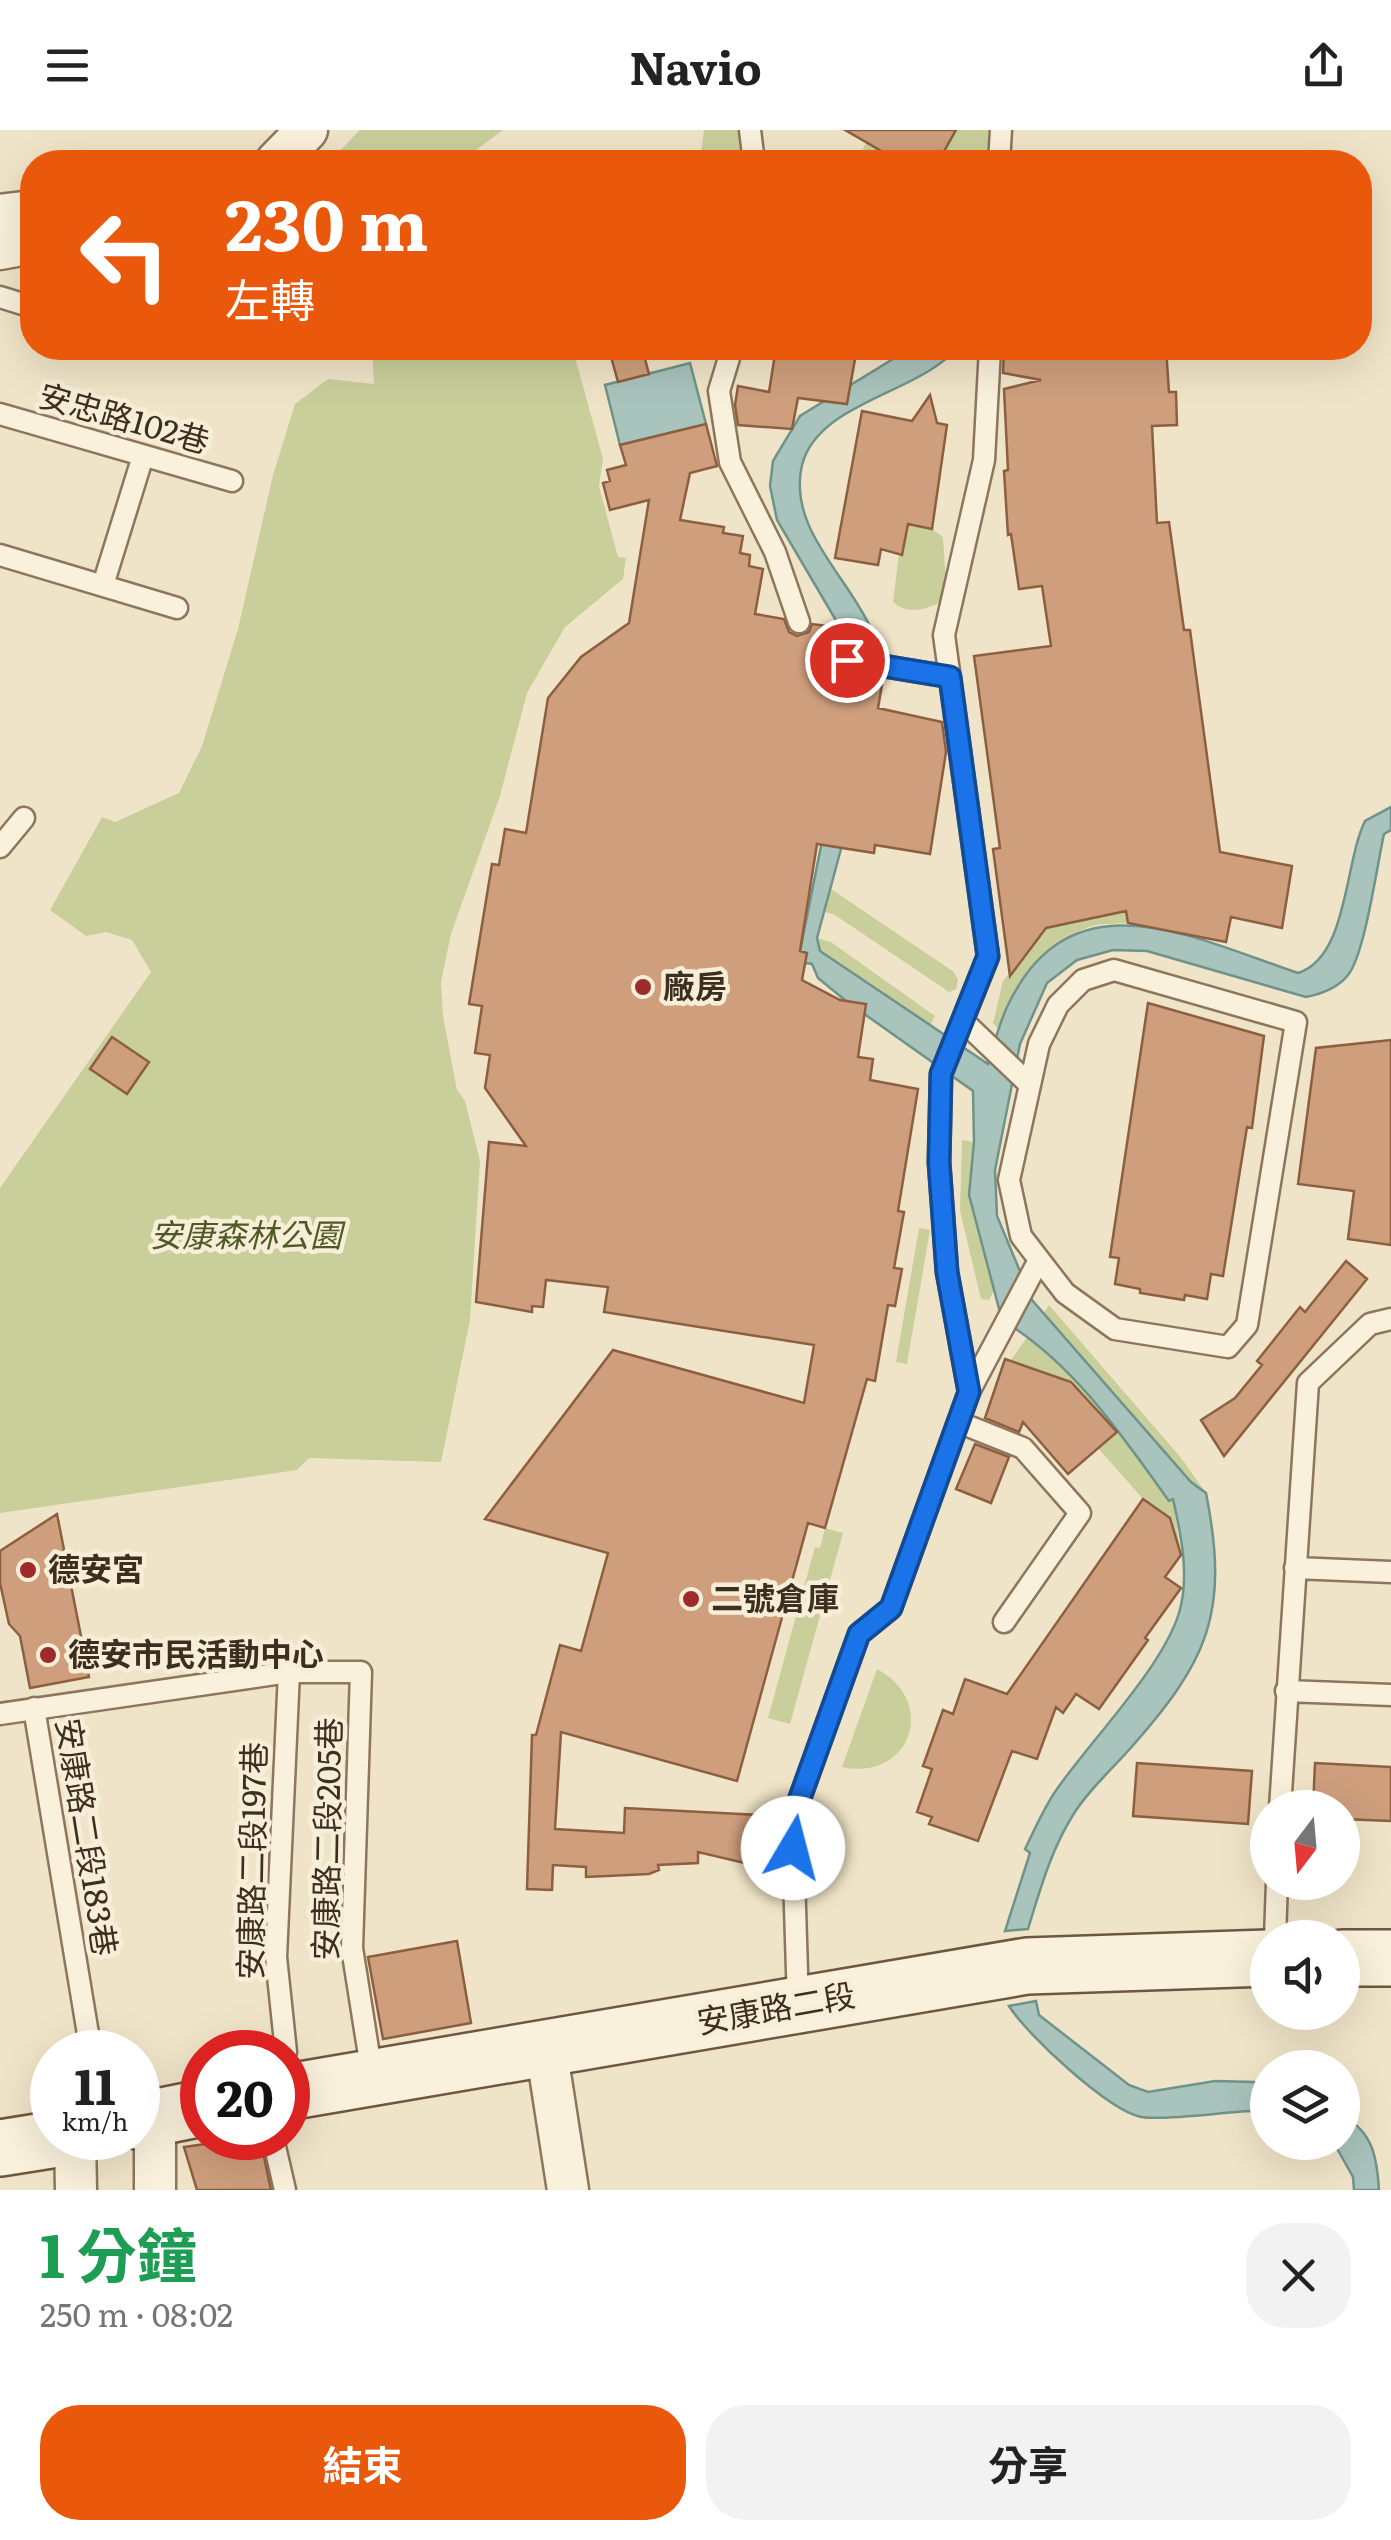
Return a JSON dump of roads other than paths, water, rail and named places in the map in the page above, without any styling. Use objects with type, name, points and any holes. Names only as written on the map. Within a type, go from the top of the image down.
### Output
[{"type":"main road","points":[[1360,1958],[1391,1958]]},
{"type":"main road","name":"安康路二段","points":[[310,2086],[1027,1966],[1250,1959]]},
{"type":"main road","points":[[0,2148],[30,2143]]},
{"type":"street","points":[[546,2048],[568,2190]]},
{"type":"street","points":[[155,2190],[165,2115]]},
{"type":"street","points":[[75,2160],[76,2190]]},
{"type":"lane","points":[[728,360],[719,390],[730,462],[776,552],[799,622]]},
{"type":"lane","points":[[969,1392],[947,1272],[939,1162],[941,1074],[988,956],[944,635],[984,460],[989,360]]},
{"type":"lane","name":"安忠路102巷","points":[[0,414],[232,481]]},
{"type":"lane","points":[[103,586],[143,456]]},
{"type":"lane","points":[[0,555],[177,608]]},
{"type":"lane","points":[[823,656],[950,677]]},
{"type":"lane","points":[[0,847],[24,818]]},
{"type":"lane","points":[[1114,970],[1296,1022],[1247,1325],[1228,1347],[1115,1329],[1035,1269],[1020,1236],[1009,1180],[1025,1081],[1058,1005],[1083,980],[1114,970]]},
{"type":"lane","points":[[960,1028],[986,1044],[1025,1081]]},
{"type":"lane","points":[[793,1848],[792,1820],[859,1634],[891,1608],[969,1392],[1035,1269]]},
{"type":"lane","points":[[1281,1790],[1308,1382],[1370,1324],[1391,1319]]},
{"type":"lane","points":[[958,1422],[1023,1448],[1080,1513],[1004,1622]]},
{"type":"lane","points":[[1295,1568],[1391,1572]]},
{"type":"lane","name":"安康路二段183巷","points":[[87,2030],[34,1708],[289,1672]]},
{"type":"lane","name":"安康路二段205巷","points":[[289,1672],[361,1672],[352,1948],[373,2078]]},
{"type":"lane","name":"安康路二段197巷","points":[[281,2030],[276,1957],[289,1672]]},
{"type":"lane","points":[[1286,1691],[1391,1695]]},
{"type":"lane","points":[[0,1714],[34,1708]]},
{"type":"lane","points":[[794,1875],[798,2006]]},
{"type":"lane","name":"安康路二段197巷","points":[[286,2160],[286,2190]]},
{"type":"water","points":[[891,360],[944,360],[827,427],[812,444],[802,465],[800,488],[812,532],[874,637],[870,683],[853,681],[844,634],[777,520],[770,486],[773,461],[800,416]]},
{"type":"water","points":[[690,363],[706,424],[620,445],[605,385]]},
{"type":"water","points":[[1391,807],[1391,830],[1384,834],[1360,948],[1348,975],[1334,987],[1306,997],[1147,951],[1113,950],[1077,960],[1047,983],[1020,1044],[995,1170],[997,1216],[1032,1300],[1191,1482],[1206,1493],[1215,1572],[1206,1634],[1194,1662],[1155,1719],[1073,1815],[1052,1856],[1028,1929],[1005,1931],[1030,1853],[1025,1849],[1048,1803],[1142,1680],[1170,1634],[1182,1599],[1181,1541],[1173,1499],[1169,1501],[1114,1426],[1051,1357],[1002,1320],[969,1195],[973,1091],[846,1001],[818,978],[812,964],[805,963],[800,951],[824,831],[845,834],[817,938],[820,951],[988,1064],[1008,1005],[1035,964],[1066,939],[1100,927],[1138,926],[1177,933],[1298,973],[1314,964],[1327,949],[1336,929],[1365,821]]},
{"type":"water","points":[[1036,2001],[1039,2015],[1129,2085],[1148,2092],[1215,2081],[1250,2082],[1250,2111],[1151,2118],[1127,2111],[1069,2070],[1009,2006]]},
{"type":"water","points":[[1360,2129],[1372,2147],[1379,2190],[1354,2190],[1353,2177],[1344,2160],[1360,2160]]},
{"type":"place","name":"廠房","points":[[643,987]]},
{"type":"place","name":"德安宮","points":[[28,1570]]},
{"type":"place","name":"二號倉庫","points":[[691,1599]]},
{"type":"place","name":"德安市民活動中心","points":[[48,1655]]},
{"type":"park label","name":"安康森林公園","points":[[246,1236]]}]
